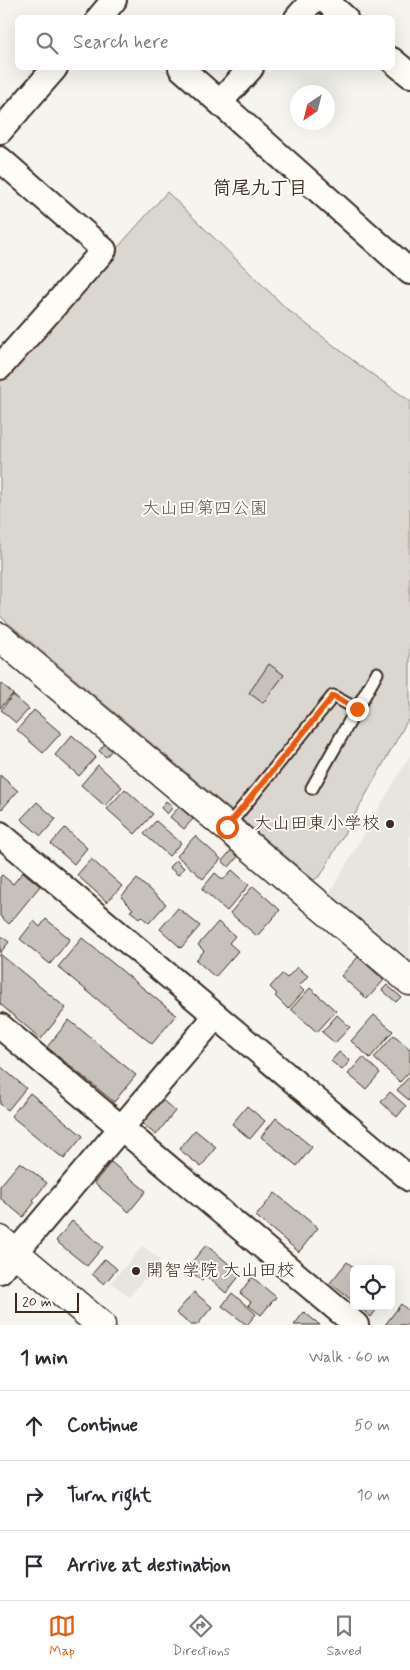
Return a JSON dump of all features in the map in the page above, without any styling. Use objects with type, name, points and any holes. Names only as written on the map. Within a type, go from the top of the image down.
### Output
[{"type":"street","points":[[300,15],[313,0]]},
{"type":"street","points":[[325,0],[342,15]]},
{"type":"street","points":[[395,62],[410,75]]},
{"type":"street","points":[[0,131],[53,70]]},
{"type":"street","points":[[183,70],[410,272]]},
{"type":"street","points":[[220,102],[249,70]]},
{"type":"street","points":[[0,159],[104,250],[0,367]]},
{"type":"street","points":[[0,637],[410,981]]},
{"type":"street","points":[[0,834],[410,1180]]},
{"type":"street","points":[[101,1325],[5,1255],[122,1128],[216,1016]]},
{"type":"street","points":[[0,1026],[356,1325]]},
{"type":"lane","points":[[227,827],[333,696],[357,709],[377,673],[312,788]]},
{"type":"shaded area","name":"大山田東小学校","points":[[410,755],[410,960],[329,894]]},
{"type":"shaded area","name":"開智学院 大山田校","points":[[143,1246],[160,1260],[129,1297],[111,1282]]},
{"type":"green space","name":"大山田第四公園","points":[[167,192],[287,309],[359,365],[410,401],[410,716],[321,875],[314,880],[0,616],[0,380]]},
{"type":"building","points":[[269,664],[284,675],[263,703],[249,693]]},
{"type":"building","points":[[1,683],[13,694],[0,708],[0,685]]},
{"type":"building","points":[[13,695],[29,709],[16,723],[1,710]]},
{"type":"building","points":[[34,710],[61,733],[43,753],[17,730]]},
{"type":"building","points":[[72,735],[96,757],[79,776],[55,755]]},
{"type":"building","points":[[108,740],[115,746],[106,757],[99,751]]},
{"type":"building","points":[[98,765],[122,787],[105,806],[81,785]]},
{"type":"building","points":[[0,775],[18,791],[2,809],[0,807]]},
{"type":"building","points":[[125,789],[153,814],[135,834],[107,809]]},
{"type":"building","points":[[166,801],[173,807],[167,814],[161,808]]},
{"type":"building","points":[[37,802],[56,819],[41,836],[21,819]]},
{"type":"building","points":[[179,807],[193,819],[184,829],[170,817]]},
{"type":"building","points":[[156,821],[181,843],[169,856],[144,834]]},
{"type":"building","points":[[65,828],[87,848],[74,864],[51,844]]},
{"type":"building","points":[[195,836],[221,859],[203,879],[177,856]]},
{"type":"building","points":[[234,847],[241,853],[229,867],[222,861]]},
{"type":"building","points":[[91,859],[122,886],[107,902],[77,875]]},
{"type":"building","points":[[176,860],[184,868],[178,875],[169,867]]},
{"type":"building","points":[[232,870],[249,885],[227,911],[202,889],[215,873],[223,880]]},
{"type":"building","points":[[23,872],[40,886],[9,924],[0,916],[0,877],[2,875],[13,884]]},
{"type":"building","points":[[137,879],[166,904],[149,923],[141,916],[139,918],[130,911],[133,909],[121,897]]},
{"type":"building","points":[[253,886],[280,910],[257,936],[230,913]]},
{"type":"building","points":[[178,908],[200,926],[181,948],[160,929]]},
{"type":"building","points":[[46,919],[70,939],[50,964],[20,939],[34,921],[40,927]]},
{"type":"building","points":[[218,922],[235,936],[229,943],[238,951],[215,977],[196,960],[204,951],[198,945]]},
{"type":"building","points":[[0,935],[9,942],[0,953]]},
{"type":"building","points":[[82,938],[176,1015],[152,1044],[58,967]]},
{"type":"building","points":[[0,954],[66,1008],[41,1039],[0,1004]]},
{"type":"building","points":[[358,957],[384,980],[367,999],[341,976]]},
{"type":"building","points":[[297,967],[308,976],[299,986],[304,991],[288,1009],[275,996],[277,994],[270,987],[282,974],[287,978]]},
{"type":"building","points":[[387,985],[401,997],[396,1002],[382,990]]},
{"type":"building","points":[[310,988],[336,1011],[317,1032],[291,1009]]},
{"type":"building","points":[[337,1015],[350,1027],[335,1043],[322,1032]]},
{"type":"building","points":[[374,1015],[393,1031],[370,1058],[351,1041]]},
{"type":"building","points":[[69,1020],[136,1075],[114,1102],[47,1047]]},
{"type":"building","points":[[394,1035],[410,1049],[410,1071],[400,1082],[374,1058]]},
{"type":"building","points":[[339,1052],[350,1061],[342,1070],[331,1061]]},
{"type":"building","points":[[363,1057],[380,1073],[366,1089],[348,1074]]},
{"type":"building","points":[[0,1066],[26,1088],[8,1110],[0,1104]]},
{"type":"building","points":[[410,1076],[410,1101],[397,1090]]},
{"type":"building","points":[[390,1092],[406,1106],[397,1117],[381,1102]]},
{"type":"building","points":[[30,1093],[83,1136],[64,1159],[11,1116]]},
{"type":"building","points":[[159,1097],[175,1111],[156,1135],[139,1121]]},
{"type":"building","points":[[247,1106],[265,1121],[250,1139],[232,1124]]},
{"type":"building","points":[[276,1118],[312,1147],[297,1166],[261,1137]]},
{"type":"building","points":[[195,1130],[216,1147],[201,1167],[179,1149]]},
{"type":"building","points":[[20,1162],[47,1183],[33,1200],[35,1202],[23,1217],[0,1198],[0,1186]]},
{"type":"building","points":[[111,1162],[146,1191],[129,1212],[94,1183]]},
{"type":"building","points":[[275,1193],[318,1228],[299,1252],[256,1216]]},
{"type":"building","points":[[72,1221],[103,1247],[87,1266],[56,1241]]},
{"type":"building","points":[[206,1245],[241,1274],[226,1293],[206,1276],[202,1281],[187,1268]]},
{"type":"building","points":[[105,1259],[117,1269],[104,1284],[92,1274]]},
{"type":"building","points":[[347,1262],[351,1265],[350,1299],[330,1283]]},
{"type":"building","points":[[252,1277],[276,1297],[261,1315],[248,1305],[251,1302],[240,1293]]},
{"type":"building","points":[[194,1292],[212,1307],[197,1325],[191,1325],[176,1313]]},
{"type":"building","points":[[232,1293],[256,1314],[247,1325],[222,1306]]},
{"type":"building","points":[[401,1304],[410,1312],[410,1325],[385,1325]]},
{"type":"building","points":[[363,1310],[376,1310],[371,1317]]},
{"type":"building","points":[[304,1312],[320,1325],[294,1325]]},
{"type":"place","name":"大山田東小学校","points":[[390,824]]},
{"type":"place","name":"開智学院 大山田校","points":[[136,1271]]},
{"type":"district","name":"筒尾九丁目","points":[[260,188]]},
{"type":"route","points":[[227,827],[333,696],[357,709]]}]
